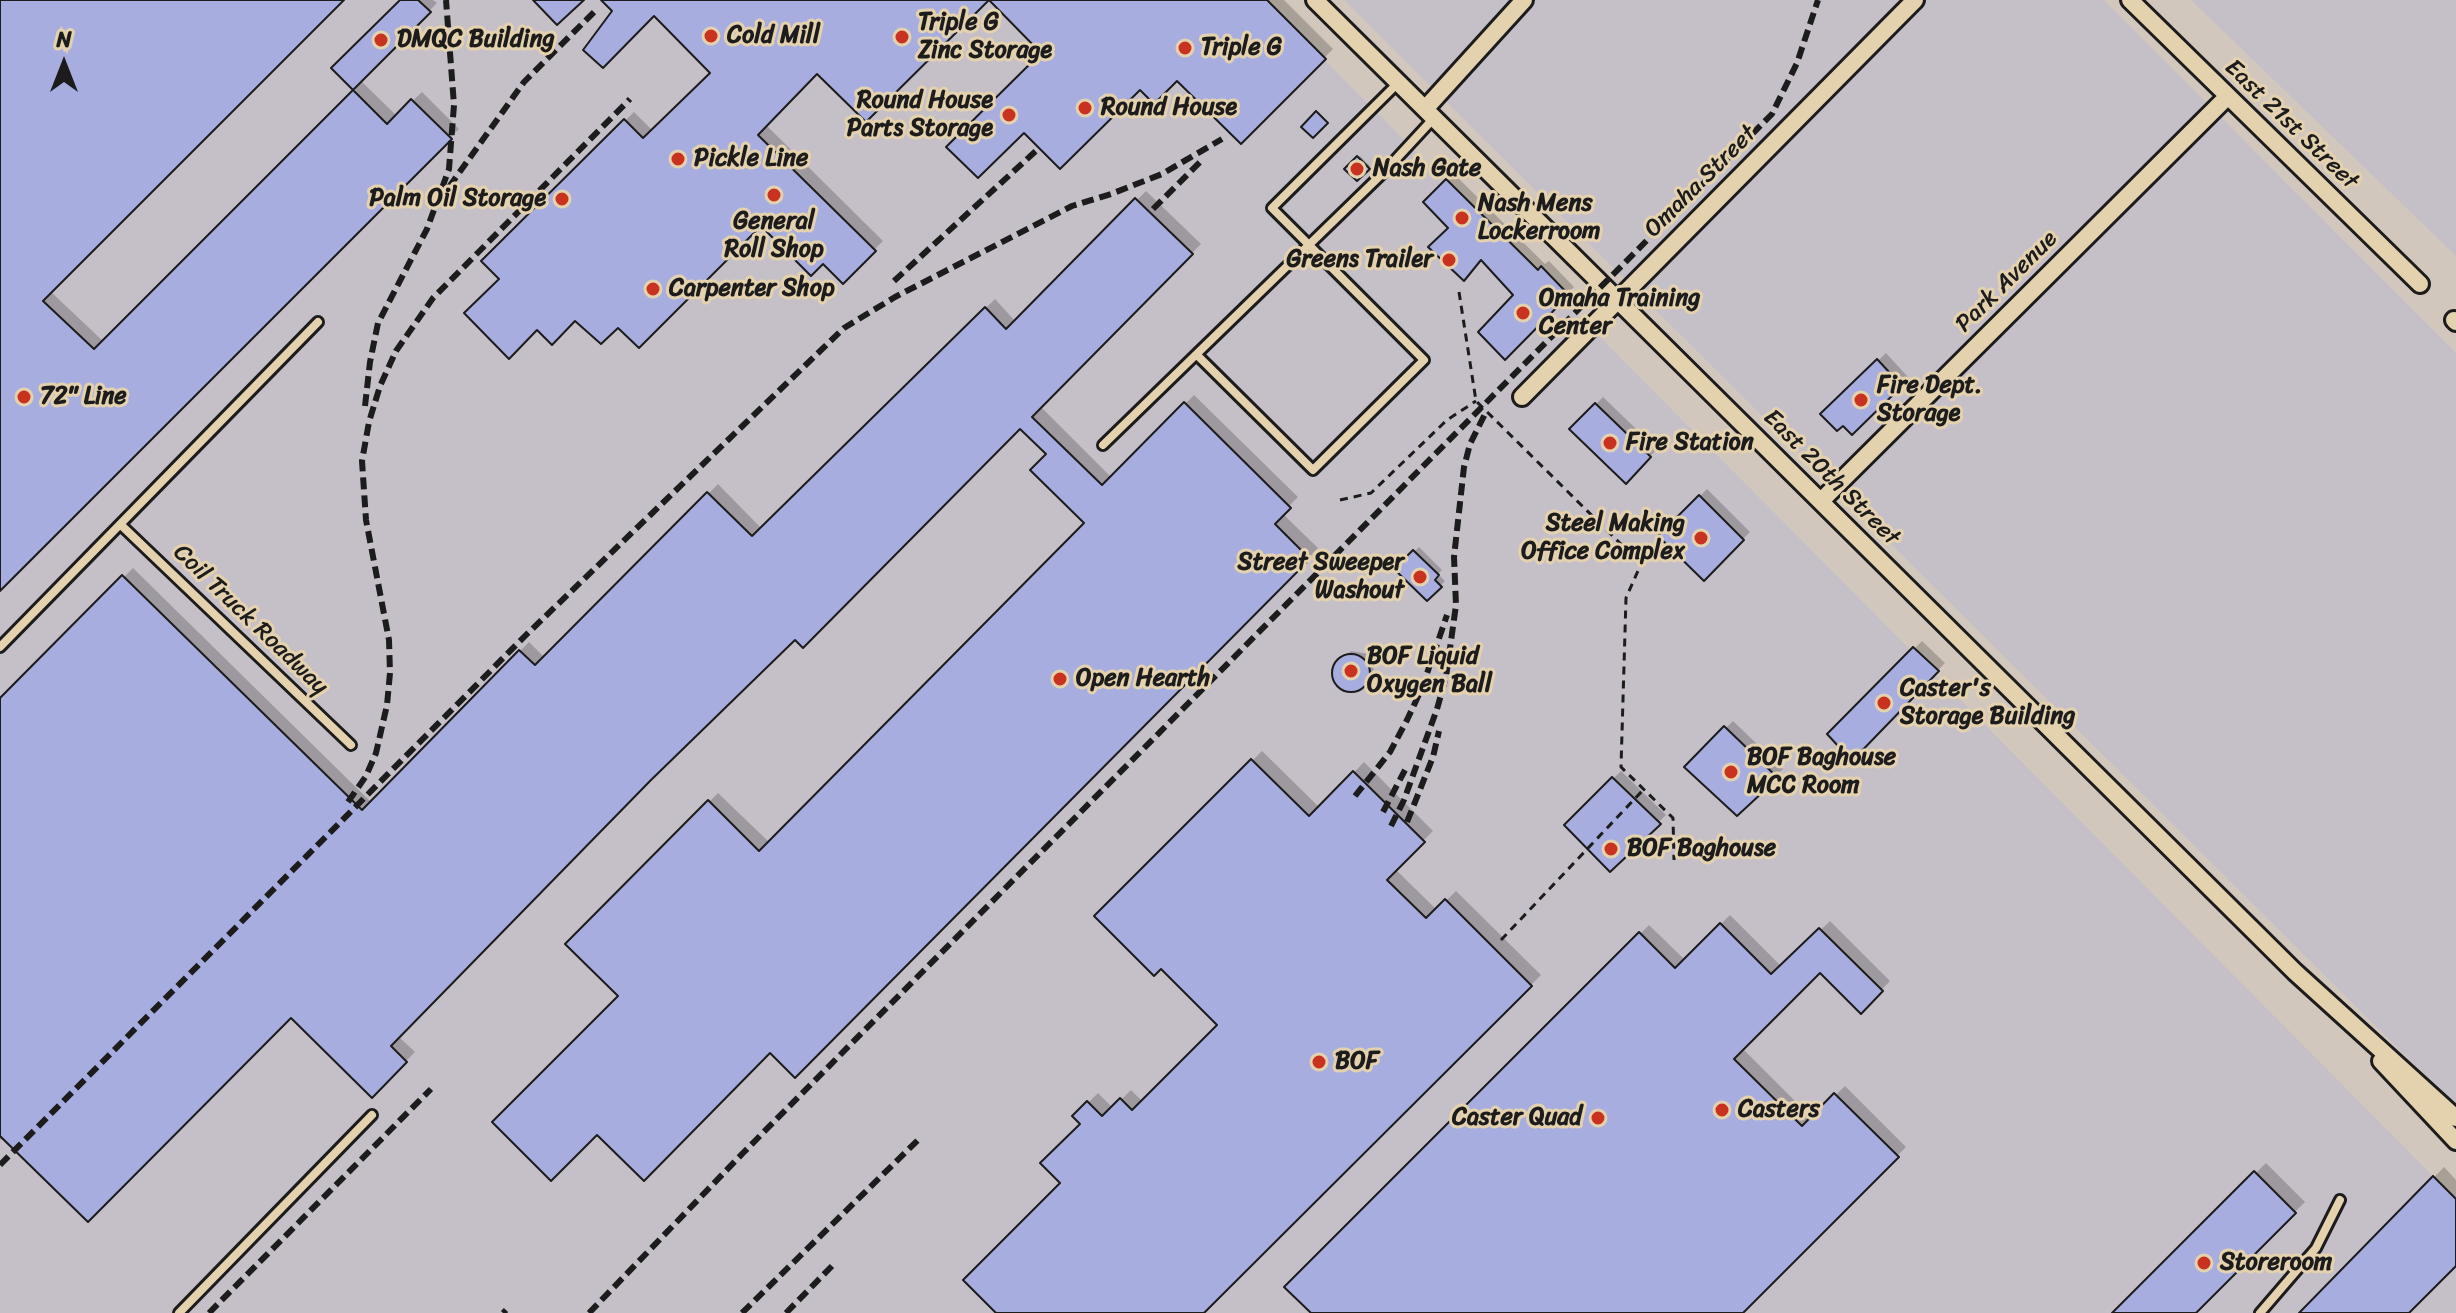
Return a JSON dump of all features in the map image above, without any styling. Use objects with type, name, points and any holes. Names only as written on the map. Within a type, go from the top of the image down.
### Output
[{"type":"street","name":"East 20th Street","points":[[1315,0],[2314,989],[2456,1141]]},
{"type":"street","points":[[1429,114],[1524,0]]},
{"type":"street","name":"Omaha Street","points":[[1522,397],[1915,0]]},
{"type":"street","name":"East 21st Street","points":[[2130,0],[2420,284]]},
{"type":"street","name":"Park Avenue","points":[[1821,501],[2227,97]]},
{"type":"street","name":"East 20th Street","points":[[2314,989],[2456,1118]]},
{"type":"lane","points":[[1197,355],[1313,470],[1424,360],[1272,208],[1398,83]]},
{"type":"lane","points":[[1103,445],[1385,171],[1429,114]]},
{"type":"lane","points":[[0,647],[318,322]]},
{"type":"lane","name":"Coil Truck Roadway","points":[[121,525],[351,745]]},
{"type":"lane","points":[[179,1313],[372,1115]]},
{"type":"lane","points":[[2260,1313],[2316,1248],[2340,1200]]},
{"type":"path","points":[[1459,292],[1476,401],[1641,564],[1626,598],[1621,767],[1673,818],[1674,860]]},
{"type":"path","points":[[1340,500],[1371,493],[1447,420],[1476,401]]},
{"type":"path","points":[[1501,940],[1644,789]]},
{"type":"shaded area","points":[[0,0],[1265,0],[2456,1199],[2456,1313],[0,1313]]},
{"type":"shaded area","points":[[1344,0],[2104,0],[2456,353],[2456,1106]]},
{"type":"shaded area","points":[[2191,0],[2456,0],[2456,256]]},
{"type":"building","points":[[0,0],[344,0],[43,301],[94,349],[353,90],[387,124],[411,99],[452,139],[0,591]]},
{"type":"building","name":"DMQC Building","points":[[400,0],[418,0],[431,12],[353,90],[331,68]]},
{"type":"building","points":[[533,0],[584,0],[557,25]]},
{"type":"building","points":[[601,0],[989,0],[866,122],[817,74],[758,135],[876,251],[843,284],[823,264],[811,276],[761,226],[639,348],[618,328],[601,344],[575,321],[552,345],[537,330],[509,359],[464,313],[499,279],[481,261],[624,119],[643,138],[710,73],[654,16],[603,68],[583,50],[612,11]]},
{"type":"building","points":[[989,0],[1267,0],[1326,59],[1241,144],[1177,81],[1154,104],[1140,90],[1060,169],[1024,133],[978,178],[946,147],[1041,53]]},
{"type":"building","points":[[1316,111],[1328,123],[1313,138],[1301,127]]},
{"type":"building","name":"Nash Gate","points":[[1357,156],[1370,169],[1357,181],[1344,169]]},
{"type":"building","points":[[1446,179],[1538,270],[1541,266],[1569,295],[1505,360],[1478,332],[1513,295],[1481,260],[1464,281],[1428,247],[1448,228],[1423,202]]},
{"type":"building","points":[[1135,198],[1193,254],[1032,417],[1102,485],[1184,402],[1291,508],[1275,524],[1310,559],[795,1078],[770,1053],[644,1181],[597,1135],[551,1181],[492,1122],[618,996],[565,944],[708,800],[759,851],[1084,523],[1030,470],[1046,454],[1020,429],[803,648],[795,640],[651,780],[391,1046],[407,1062],[372,1098],[291,1018],[88,1222],[0,1136],[0,698],[122,575],[362,810],[519,650],[535,665],[707,492],[752,536],[985,307],[1006,329]]},
{"type":"building","name":"Fire Dept. Storage","points":[[1877,359],[1902,386],[1852,435],[1843,426],[1837,431],[1820,414]]},
{"type":"building","name":"Fire Station","points":[[1595,403],[1651,457],[1626,484],[1569,429]]},
{"type":"building","name":"Steel Making Office Complex","points":[[1699,495],[1744,540],[1704,581],[1658,536]]},
{"type":"building","name":"Street Sweeper Washout","points":[[1413,550],[1439,575],[1435,580],[1442,587],[1427,601],[1394,569]]},
{"type":"building","name":"Caster's Storage Building","points":[[1913,647],[1939,671],[1852,761],[1827,734]]},
{"type":"building","name":"BOF Liquid Oxygen Ball","points":[[1351,654],[1365,659],[1370,673],[1365,687],[1351,692],[1337,687],[1332,673],[1337,659]]},
{"type":"building","name":"BOF Baghouse MCC Room","points":[[1724,726],[1778,778],[1737,816],[1684,767]]},
{"type":"building","name":"BOF","points":[[1251,759],[1309,816],[1353,771],[1425,842],[1387,880],[1426,918],[1445,899],[1532,986],[1204,1313],[996,1313],[963,1280],[1060,1183],[1040,1163],[1080,1124],[1072,1116],[1087,1101],[1102,1116],[1120,1098],[1132,1110],[1217,1025],[1161,969],[1154,976],[1094,916]]},
{"type":"building","name":"BOF Baghouse","points":[[1612,777],[1661,824],[1610,872],[1564,825]]},
{"type":"building","name":"Casters","points":[[1720,923],[1771,974],[1819,928],[1883,991],[1861,1014],[1820,973],[1734,1059],[1802,1126],[1834,1093],[1899,1157],[1743,1313],[1311,1313],[1284,1287],[1639,932],[1675,968]]},
{"type":"building","name":"Storeroom","points":[[2254,1171],[2296,1213],[2196,1313],[2112,1313]]},
{"type":"building","points":[[2433,1176],[2456,1199],[2456,1266],[2409,1313],[2299,1313]]},
{"type":"railway","points":[[365,406],[378,323],[427,229],[449,169],[454,105],[446,0]]},
{"type":"railway","points":[[589,1313],[743,1153],[1772,114],[1797,63],[1818,0]]},
{"type":"railway","points":[[449,187],[524,82],[597,9]]},
{"type":"railway","points":[[348,802],[366,776],[376,753],[387,705],[390,673],[389,640],[366,520],[362,461],[380,386],[396,351],[433,298],[630,99]]},
{"type":"railway","points":[[0,1165],[526,635],[844,328],[895,297],[1072,206],[1162,174],[1222,139]]},
{"type":"railway","points":[[894,281],[1038,149]]},
{"type":"railway","points":[[1153,209],[1203,159]]},
{"type":"railway","points":[[1391,826],[1404,800],[1446,677],[1456,605],[1454,557],[1464,467],[1470,444],[1485,414]]},
{"type":"railway","points":[[1355,796],[1390,752],[1407,720],[1422,688],[1447,615]]},
{"type":"railway","points":[[1407,822],[1433,757],[1439,731]]},
{"type":"railway","points":[[1383,812],[1405,770]]},
{"type":"railway","points":[[209,1313],[431,1089]]},
{"type":"railway","points":[[742,1313],[918,1140]]},
{"type":"railway","points":[[786,1313],[832,1266]]},
{"type":"railway","points":[[503,1313],[506,1310]]},
{"type":"place","name":"Cold Mill","points":[[711,36]]},
{"type":"place","name":"Triple G Zinc Storage","points":[[902,37]]},
{"type":"place","name":"DMQC Building","points":[[381,40]]},
{"type":"place","name":"Triple G","points":[[1185,48]]},
{"type":"place","name":"Round House","points":[[1085,108]]},
{"type":"place","name":"Round House Parts Storage","points":[[1009,115]]},
{"type":"place","name":"Pickle Line","points":[[678,159]]},
{"type":"place","name":"Nash Gate","points":[[1357,169]]},
{"type":"place","name":"General Roll Shop","points":[[774,195]]},
{"type":"place","name":"Palm Oil Storage","points":[[562,199]]},
{"type":"place","name":"Nash Mens Lockerroom","points":[[1462,218]]},
{"type":"place","name":"Greens Trailer","points":[[1449,260]]},
{"type":"place","name":"Carpenter Shop","points":[[653,289]]},
{"type":"place","name":"Omaha Training Center","points":[[1523,313]]},
{"type":"place","name":"72\" Line","points":[[24,397]]},
{"type":"place","name":"Fire Dept. Storage","points":[[1861,400]]},
{"type":"place","name":"Fire Station","points":[[1610,443]]},
{"type":"place","name":"Steel Making Office Complex","points":[[1701,538]]},
{"type":"place","name":"Street Sweeper Washout","points":[[1420,577]]},
{"type":"place","name":"BOF Liquid Oxygen Ball","points":[[1351,671]]},
{"type":"place","name":"Open Hearth","points":[[1060,679]]},
{"type":"place","name":"Caster's Storage Building","points":[[1884,703]]},
{"type":"place","name":"BOF Baghouse MCC Room","points":[[1731,772]]},
{"type":"place","name":"BOF Baghouse","points":[[1611,849]]},
{"type":"place","name":"BOF","points":[[1319,1062]]},
{"type":"place","name":"Casters","points":[[1722,1110]]},
{"type":"place","name":"Caster Quad","points":[[1598,1118]]},
{"type":"place","name":"Storeroom","points":[[2204,1263]]}]
